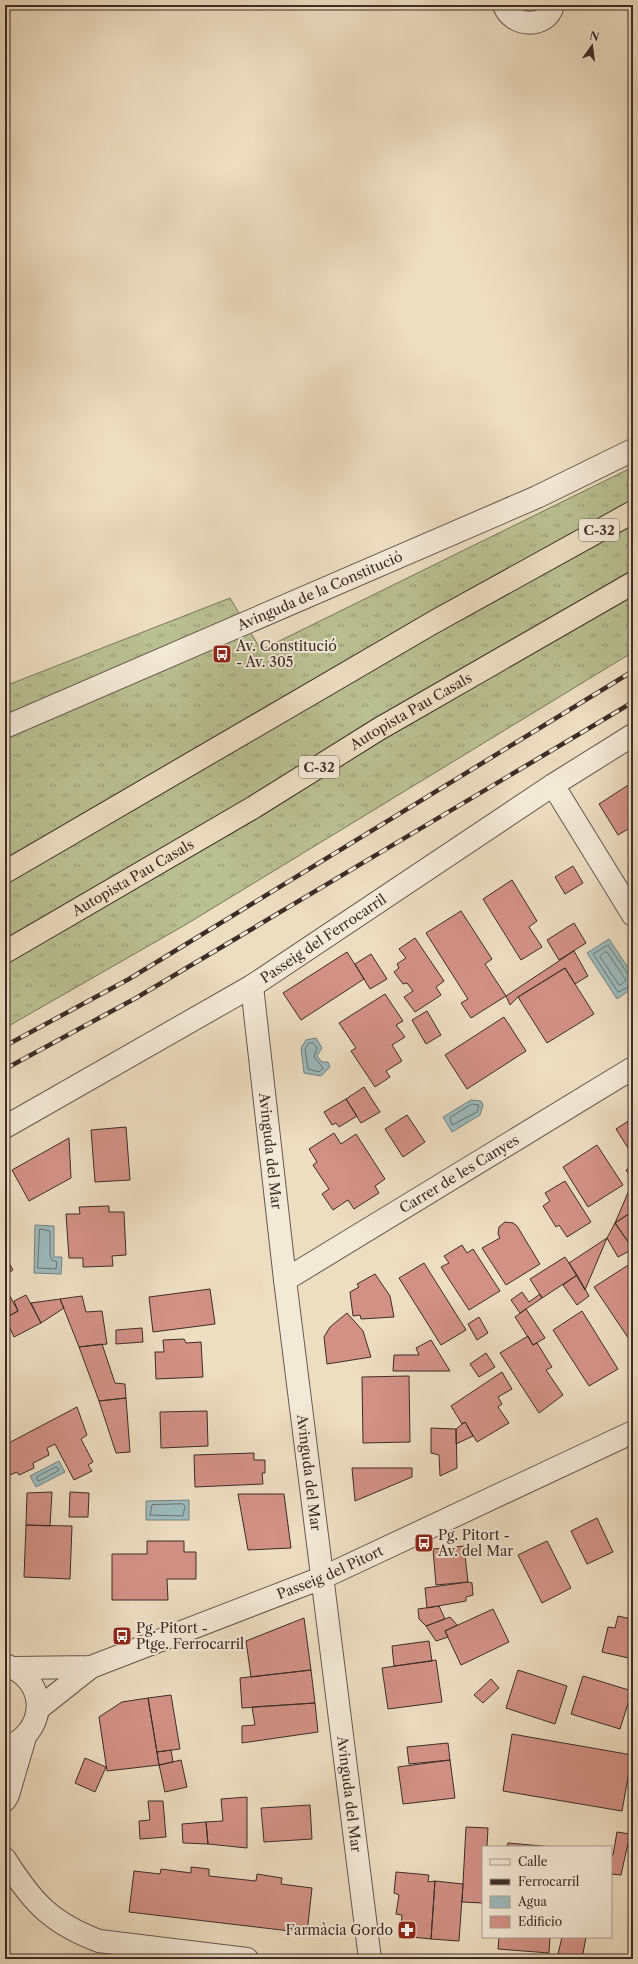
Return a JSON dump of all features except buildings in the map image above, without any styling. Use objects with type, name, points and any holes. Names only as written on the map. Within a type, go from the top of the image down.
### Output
[{"type":"highway","name":"C-32","points":[[5,872],[434,622],[633,512]]},
{"type":"highway","name":"Autopista Pau Casals","points":[[5,952],[254,807],[379,729],[633,583]]},
{"type":"street","points":[[504,5],[506,11],[516,20],[530,24],[543,19],[552,9],[553,5]]},
{"type":"street","name":"Avinguda de la Constitució","points":[[5,727],[537,497],[633,450]]},
{"type":"street","name":"Passeig del Ferrocarril","points":[[5,1127],[252,986],[553,785],[633,735]]},
{"type":"street","points":[[553,785],[633,915]]},
{"type":"street","name":"Avinguda del Mar","points":[[252,986],[285,1280],[324,1577],[370,1959]]},
{"type":"street","name":"Carrer de les Canyes","points":[[285,1280],[633,1068]]},
{"type":"street","name":"Passeig del Pitort","points":[[8,1665],[91,1667],[324,1577],[633,1432]]},
{"type":"street","points":[[5,1800],[8,1795],[25,1737],[36,1720],[38,1709],[37,1697],[32,1685],[25,1676],[8,1665]]},
{"type":"street","points":[[38,1709],[91,1667]]},
{"type":"street","points":[[5,1748],[14,1745],[25,1737]]},
{"type":"street","points":[[5,1859],[20,1882],[40,1906],[57,1921],[78,1933],[99,1941],[247,1959]]},
{"type":"green space","points":[[633,467],[633,652],[185,925],[5,1028],[5,686],[230,598],[261,650]]},
{"type":"water","points":[[609,939],[633,975],[633,988],[617,999],[587,953]]},
{"type":"water","points":[[316,1038],[322,1048],[317,1056],[322,1062],[328,1062],[330,1067],[321,1076],[304,1073],[301,1048],[306,1040]]},
{"type":"water","points":[[471,1100],[481,1101],[483,1105],[480,1115],[452,1132],[443,1117]]},
{"type":"water","points":[[35,1225],[54,1226],[54,1257],[62,1257],[61,1274],[34,1273]]},
{"type":"water","points":[[59,1461],[65,1472],[36,1487],[30,1476]]},
{"type":"water","points":[[189,1500],[189,1520],[146,1520],[146,1501]]},
{"type":"railway","points":[[5,1046],[129,979],[633,671]]},
{"type":"railway","points":[[5,1069],[136,998],[633,702]]},
{"type":"place","name":"Av. Constitució - Av. 305","points":[[222,654]]},
{"type":"place","name":"Pg. Pitort - Av. del Mar","points":[[424,1543]]},
{"type":"place","name":"Pg. Pitort - Ptge. Ferrocarril","points":[[122,1636]]},
{"type":"place","name":"Farmàcia Gordo","points":[[407,1930]]}]
